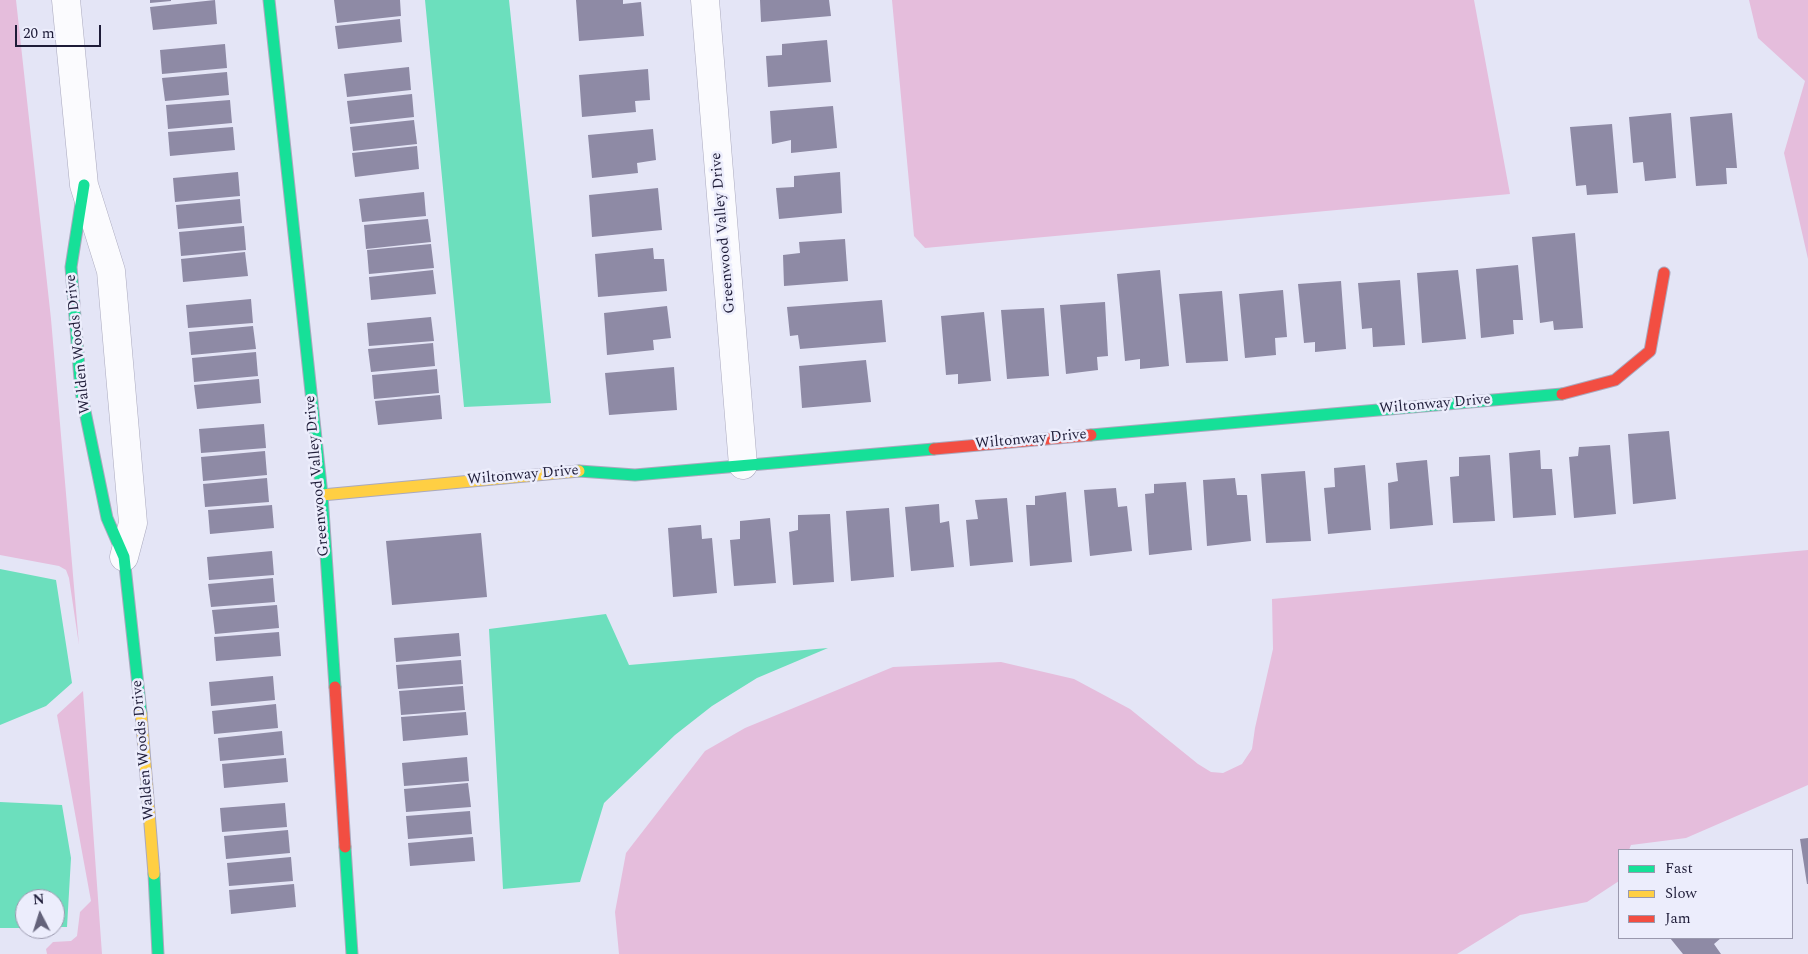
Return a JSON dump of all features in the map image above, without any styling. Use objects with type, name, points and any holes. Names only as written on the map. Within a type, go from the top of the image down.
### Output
[{"type":"street","name":"Walden Woods Drive","points":[[66,0],[84,185],[111,271],[133,523],[124,558]]},
{"type":"street","name":"Greenwood Valley Drive","points":[[269,0],[322,495],[352,954]]},
{"type":"street","name":"Greenwood Valley Drive","points":[[704,0],[743,465]]},
{"type":"street","name":"Walden Woods Drive","points":[[84,185],[72,267],[81,392],[107,518],[124,558],[145,747],[160,950]]},
{"type":"street","name":"Wiltonway Drive","points":[[322,495],[572,470],[635,475],[1571,393],[1615,380],[1650,351],[1664,273]]},
{"type":"shaded area","points":[[0,0],[16,0],[51,319],[79,645],[69,578],[66,570],[59,566],[0,555]]},
{"type":"shaded area","points":[[425,0],[509,0],[551,403],[464,407]]},
{"type":"shaded area","points":[[892,0],[1474,0],[1510,194],[925,248],[914,236]]},
{"type":"shaded area","points":[[1749,0],[1808,0],[1808,259],[1784,153],[1805,81],[1758,38]]},
{"type":"shaded area","points":[[1808,550],[1808,785],[1686,838],[1631,845],[1629,849],[1618,849],[1618,882],[1587,902],[1520,915],[1457,954],[619,954],[615,912],[626,853],[705,751],[745,728],[893,667],[1001,662],[1074,679],[1130,709],[1198,764],[1211,772],[1223,773],[1242,764],[1252,749],[1273,649],[1272,599]]},
{"type":"shaded area","points":[[0,569],[56,580],[72,683],[46,706],[0,725]]},
{"type":"shaded area","points":[[606,614],[629,665],[828,648],[757,678],[712,706],[675,735],[604,803],[580,882],[503,889],[489,629]]},
{"type":"shaded area","points":[[83,691],[102,954],[47,954],[46,949],[53,942],[71,941],[77,936],[80,912],[91,901],[57,715]]},
{"type":"shaded area","points":[[0,802],[62,805],[71,858],[67,927],[65,927],[65,889],[15,889],[15,928],[0,928]]},
{"type":"building","points":[[150,0],[171,0],[171,1],[150,3]]},
{"type":"building","points":[[215,0],[217,24],[153,30],[150,7]]},
{"type":"building","points":[[334,0],[400,0],[401,16],[337,23]]},
{"type":"building","points":[[576,0],[623,0],[623,4],[641,2],[644,36],[579,41]]},
{"type":"building","points":[[760,0],[829,0],[831,16],[761,22]]},
{"type":"building","points":[[400,19],[402,42],[338,49],[335,26]]},
{"type":"building","points":[[827,40],[831,82],[768,87],[766,56],[782,55],[782,44]]},
{"type":"building","points":[[225,44],[227,68],[162,74],[160,50]]},
{"type":"building","points":[[409,67],[411,90],[347,97],[344,74]]},
{"type":"building","points":[[648,69],[650,100],[635,101],[636,112],[582,117],[579,75]]},
{"type":"building","points":[[227,72],[229,95],[165,101],[162,78]]},
{"type":"building","points":[[412,94],[414,117],[350,124],[347,101]]},
{"type":"building","points":[[230,100],[232,123],[168,129],[166,105]]},
{"type":"building","points":[[833,106],[837,148],[791,153],[791,140],[772,144],[770,111]]},
{"type":"building","points":[[1671,113],[1676,178],[1645,181],[1643,162],[1633,163],[1629,117]]},
{"type":"building","points":[[1732,113],[1737,168],[1726,168],[1727,184],[1696,186],[1690,117]]},
{"type":"building","points":[[414,120],[417,144],[353,151],[350,127]]},
{"type":"building","points":[[1612,124],[1618,193],[1587,195],[1586,185],[1576,186],[1570,127]]},
{"type":"building","points":[[233,127],[235,150],[170,156],[168,132]]},
{"type":"building","points":[[653,129],[656,160],[637,163],[638,173],[592,178],[588,135]]},
{"type":"building","points":[[417,146],[419,169],[355,177],[352,153]]},
{"type":"building","points":[[238,172],[240,196],[175,202],[173,178]]},
{"type":"building","points":[[840,172],[842,213],[779,219],[776,188],[794,187],[794,176]]},
{"type":"building","points":[[658,188],[662,230],[592,237],[589,195]]},
{"type":"building","points":[[424,192],[426,216],[362,222],[359,199]]},
{"type":"building","points":[[240,199],[242,223],[178,229],[176,205]]},
{"type":"building","points":[[428,219],[431,242],[366,249],[364,225]]},
{"type":"building","points":[[244,226],[246,250],[181,256],[179,232]]},
{"type":"building","points":[[1575,233],[1583,328],[1554,330],[1553,321],[1540,323],[1532,237]]},
{"type":"building","points":[[845,239],[848,281],[784,286],[783,255],[800,253],[799,242]]},
{"type":"building","points":[[431,244],[434,268],[369,274],[367,250]]},
{"type":"building","points":[[653,248],[654,259],[664,259],[667,291],[598,297],[595,254]]},
{"type":"building","points":[[245,252],[248,276],[183,282],[181,259]]},
{"type":"building","points":[[1518,265],[1523,320],[1513,320],[1514,334],[1481,338],[1476,269]]},
{"type":"building","points":[[433,270],[436,294],[371,300],[369,277]]},
{"type":"building","points":[[1160,270],[1169,366],[1140,369],[1140,359],[1125,361],[1117,274]]},
{"type":"building","points":[[1458,270],[1466,339],[1422,343],[1417,273]]},
{"type":"building","points":[[1400,280],[1405,345],[1373,347],[1372,328],[1362,329],[1358,283]]},
{"type":"building","points":[[1341,281],[1346,349],[1315,352],[1315,342],[1304,343],[1298,284]]},
{"type":"building","points":[[1283,290],[1287,337],[1275,338],[1276,355],[1245,358],[1239,294]]},
{"type":"building","points":[[1222,291],[1228,361],[1186,363],[1179,294]]},
{"type":"building","points":[[251,299],[253,323],[188,328],[186,305]]},
{"type":"building","points":[[882,300],[886,342],[800,349],[798,335],[790,336],[787,307]]},
{"type":"building","points":[[1105,302],[1108,356],[1097,357],[1098,370],[1066,374],[1060,305]]},
{"type":"building","points":[[667,306],[671,338],[653,340],[654,350],[607,355],[604,313]]},
{"type":"building","points":[[1044,308],[1049,376],[1007,379],[1001,310]]},
{"type":"building","points":[[984,312],[991,381],[958,384],[958,374],[946,375],[941,316]]},
{"type":"building","points":[[431,317],[434,341],[369,346],[367,323]]},
{"type":"building","points":[[253,326],[256,349],[191,355],[189,332]]},
{"type":"building","points":[[433,343],[435,366],[371,372],[368,349]]},
{"type":"building","points":[[256,352],[258,376],[194,382],[192,358]]},
{"type":"building","points":[[866,360],[871,402],[802,408],[799,366]]},
{"type":"building","points":[[674,367],[677,410],[609,415],[605,373]]},
{"type":"building","points":[[437,369],[439,393],[374,399],[372,375]]},
{"type":"building","points":[[259,379],[261,403],[197,409],[194,385]]},
{"type":"building","points":[[440,395],[442,419],[378,425],[375,401]]},
{"type":"building","points":[[264,424],[266,448],[201,453],[199,429]]},
{"type":"building","points":[[1669,431],[1676,499],[1633,504],[1628,434]]},
{"type":"building","points":[[1610,445],[1616,514],[1574,518],[1569,457],[1578,456],[1579,447]]},
{"type":"building","points":[[1540,450],[1541,469],[1552,469],[1556,515],[1513,518],[1509,453]]},
{"type":"building","points":[[265,451],[267,475],[203,481],[201,457]]},
{"type":"building","points":[[1490,455],[1495,521],[1453,523],[1450,477],[1459,476],[1459,457]]},
{"type":"building","points":[[1427,460],[1433,525],[1390,529],[1388,483],[1398,481],[1396,463]]},
{"type":"building","points":[[1365,465],[1371,530],[1328,534],[1324,488],[1335,487],[1334,468]]},
{"type":"building","points":[[1305,471],[1311,541],[1266,543],[1261,474]]},
{"type":"building","points":[[267,478],[269,502],[205,507],[203,484]]},
{"type":"building","points":[[1235,478],[1237,495],[1247,495],[1251,541],[1207,546],[1203,480]]},
{"type":"building","points":[[1186,482],[1192,550],[1149,555],[1145,494],[1154,493],[1154,484]]},
{"type":"building","points":[[1116,488],[1118,507],[1127,506],[1132,551],[1090,556],[1084,490]]},
{"type":"building","points":[[1066,492],[1072,562],[1030,566],[1026,505],[1035,505],[1035,496]]},
{"type":"building","points":[[1007,498],[1013,562],[970,566],[966,520],[978,519],[975,500]]},
{"type":"building","points":[[939,504],[940,523],[949,521],[954,567],[911,571],[905,507]]},
{"type":"building","points":[[272,505],[274,528],[210,534],[208,510]]},
{"type":"building","points":[[889,508],[894,577],[851,581],[846,511]]},
{"type":"building","points":[[830,514],[834,582],[793,585],[789,532],[798,530],[798,515]]},
{"type":"building","points":[[770,518],[776,583],[734,586],[730,540],[740,539],[740,521]]},
{"type":"building","points":[[701,525],[702,539],[712,538],[717,593],[673,597],[668,528]]},
{"type":"building","points":[[481,533],[487,597],[392,605],[386,541]]},
{"type":"building","points":[[272,551],[274,575],[209,580],[207,557]]},
{"type":"building","points":[[273,578],[275,602],[211,607],[208,584]]},
{"type":"building","points":[[277,605],[279,628],[215,634],[212,610]]},
{"type":"building","points":[[279,632],[281,656],[216,661],[214,637]]},
{"type":"building","points":[[459,633],[461,656],[396,662],[394,638]]},
{"type":"building","points":[[461,660],[463,684],[398,689],[396,665]]},
{"type":"building","points":[[273,676],[275,700],[211,706],[209,682]]},
{"type":"building","points":[[463,686],[465,710],[401,715],[399,691]]},
{"type":"building","points":[[276,704],[278,728],[214,734],[212,711]]},
{"type":"building","points":[[466,712],[468,735],[403,741],[401,717]]},
{"type":"building","points":[[282,731],[284,755],[220,761],[218,738]]},
{"type":"building","points":[[467,757],[469,781],[404,786],[402,763]]},
{"type":"building","points":[[286,758],[288,782],[224,788],[222,764]]},
{"type":"building","points":[[468,783],[471,807],[406,812],[404,789]]},
{"type":"building","points":[[285,803],[287,827],[222,832],[220,808]]},
{"type":"building","points":[[470,811],[472,834],[408,839],[406,816]]},
{"type":"building","points":[[288,830],[290,853],[226,859],[224,836]]},
{"type":"building","points":[[473,837],[475,861],[410,866],[408,843]]},
{"type":"building","points":[[1808,838],[1808,884],[1807,884],[1800,839]]},
{"type":"building","points":[[291,857],[293,881],[229,886],[227,863]]},
{"type":"building","points":[[294,884],[296,907],[231,914],[229,890]]},
{"type":"building","points":[[1671,939],[1720,939],[1714,944],[1721,954],[1683,954]]},
{"type":"traffic: fast","points":[[269,0],[322,495],[335,687]]},
{"type":"traffic: fast","points":[[84,185],[71,267],[81,392],[107,518],[124,557],[141,713]]},
{"type":"traffic: fast","points":[[1091,435],[1562,394]]},
{"type":"traffic: fast","points":[[579,471],[635,475],[934,449]]},
{"type":"traffic: fast","points":[[345,847],[352,954]]},
{"type":"traffic: fast","points":[[154,874],[158,954]]},
{"type":"traffic: slow","points":[[322,495],[579,471]]},
{"type":"traffic: slow","points":[[141,713],[154,874]]},
{"type":"traffic: jam","points":[[1562,394],[1615,380],[1650,351],[1664,273]]},
{"type":"traffic: jam","points":[[934,449],[1091,435]]},
{"type":"traffic: jam","points":[[335,687],[345,847]]}]
